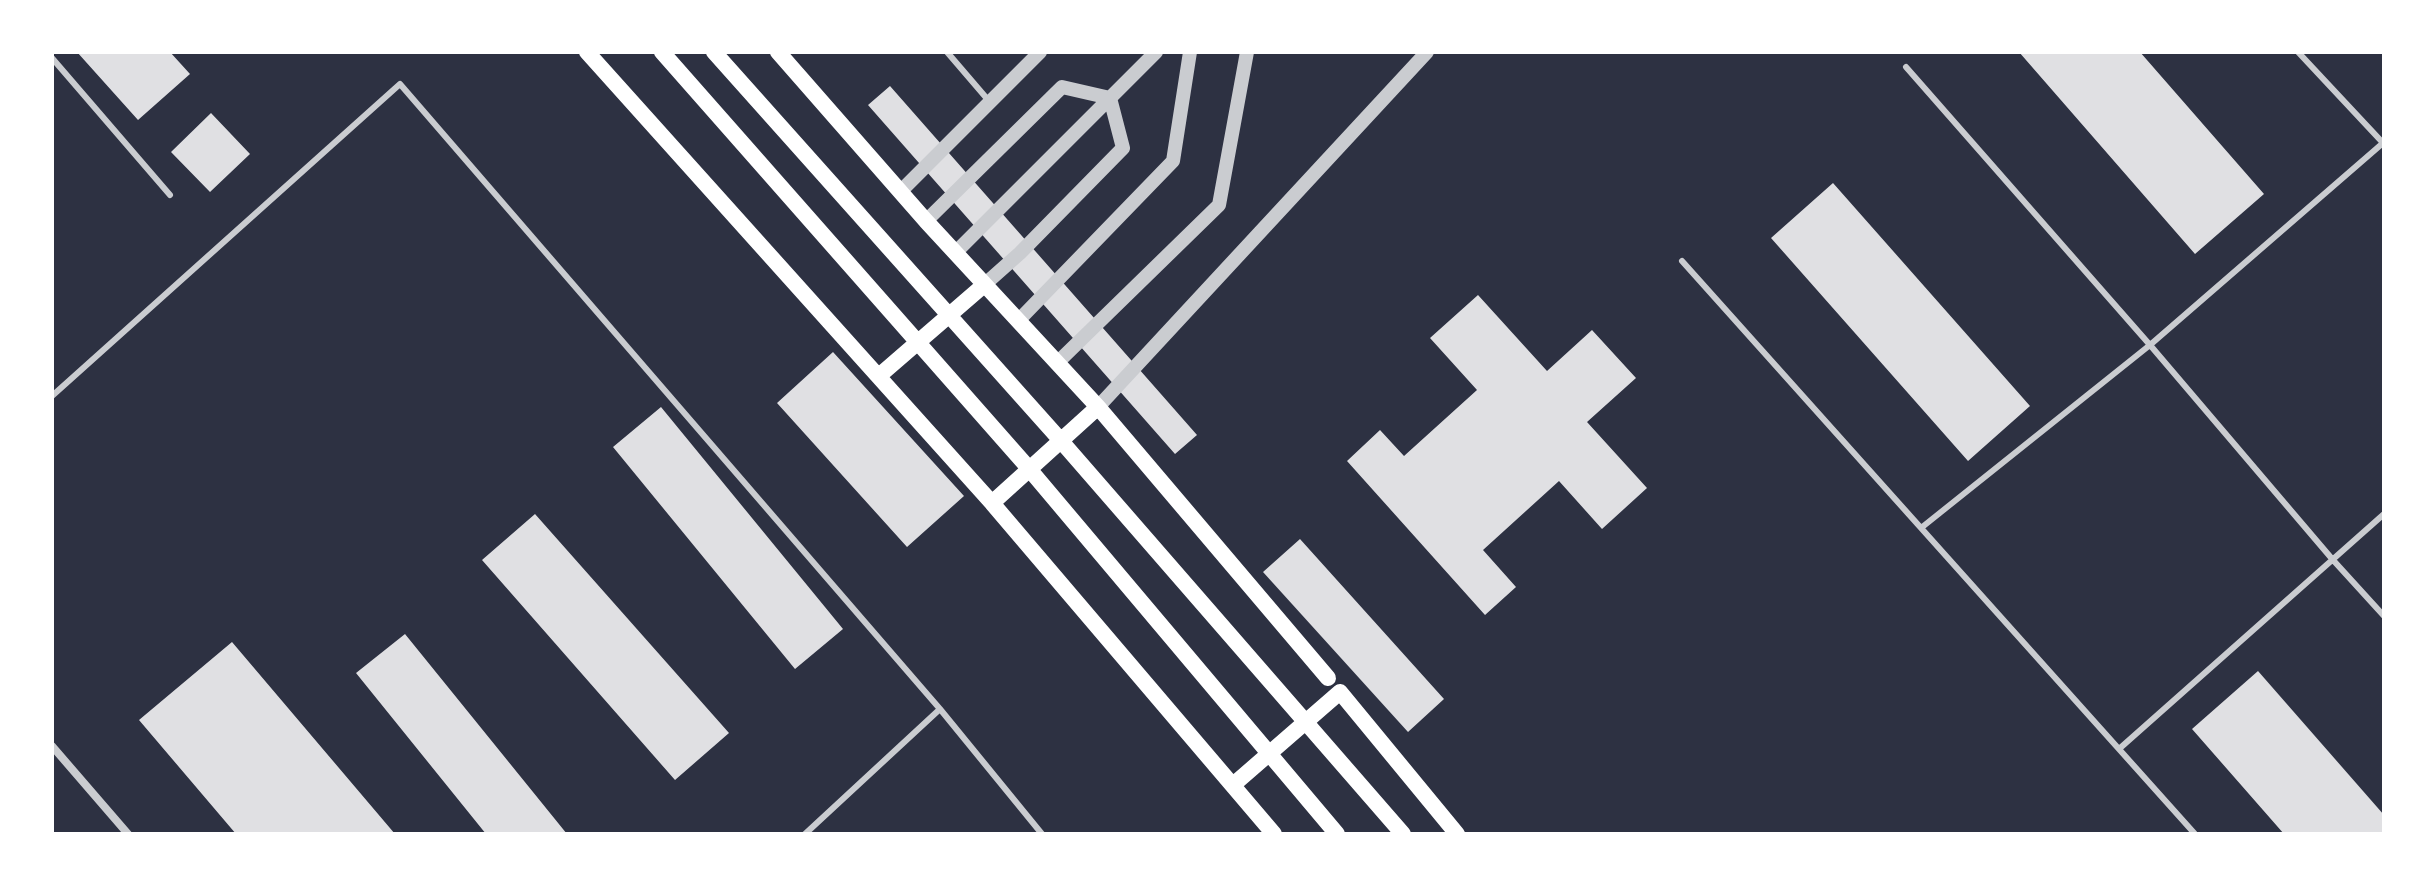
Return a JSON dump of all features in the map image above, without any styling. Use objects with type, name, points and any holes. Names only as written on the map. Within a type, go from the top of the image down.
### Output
[{"type":"main road","points":[[587,52],[880,375],[1274,834]]},
{"type":"main road","points":[[662,52],[1025,464],[1337,834]]},
{"type":"main road","points":[[714,52],[1055,434],[1403,834]]},
{"type":"main road","points":[[778,52],[926,221],[1098,407],[1328,678]]},
{"type":"main road","points":[[880,375],[984,285]]},
{"type":"main road","points":[[992,503],[1098,407]]},
{"type":"main road","points":[[1233,785],[1340,692],[1457,834]]},
{"type":"street","points":[[901,191],[1040,52]]},
{"type":"street","points":[[955,253],[1156,52]]},
{"type":"street","points":[[1018,321],[1173,161],[1190,52]]},
{"type":"street","points":[[1057,363],[1219,205],[1247,52]]},
{"type":"street","points":[[1098,407],[1427,52]]},
{"type":"street","points":[[926,221],[1062,87],[1110,98]]},
{"type":"street","points":[[984,285],[1020,253],[1123,148],[1110,98]]},
{"type":"street","points":[[52,746],[128,834]]},
{"type":"lane","points":[[947,52],[990,102]]},
{"type":"lane","points":[[1921,528],[2150,345],[2384,144],[2298,52]]},
{"type":"lane","points":[[52,58],[170,195]]},
{"type":"lane","points":[[1906,67],[2384,616]]},
{"type":"lane","points":[[52,396],[400,84],[940,709],[1042,834]]},
{"type":"lane","points":[[1682,261],[2195,834]]},
{"type":"lane","points":[[2119,749],[2384,514]]},
{"type":"lane","points":[[805,834],[940,709]]},
{"type":"building","points":[[77,52],[170,52],[190,74],[138,120]]},
{"type":"building","points":[[2019,52],[2140,52],[2264,194],[2195,254]]},
{"type":"building","points":[[890,86],[1197,435],[1175,454],[868,105]]},
{"type":"building","points":[[211,113],[250,154],[210,192],[171,152]]},
{"type":"building","points":[[1833,183],[2030,406],[1968,461],[1771,238]]},
{"type":"building","points":[[1478,295],[1547,371],[1592,330],[1636,378],[1587,422],[1647,488],[1602,529],[1559,481],[1483,550],[1516,587],[1485,615],[1347,461],[1380,430],[1404,456],[1477,390],[1430,338]]},
{"type":"building","points":[[833,352],[964,496],[907,547],[777,403]]},
{"type":"building","points":[[661,407],[843,629],[795,669],[613,447]]},
{"type":"building","points":[[535,514],[729,733],[675,780],[482,560]]},
{"type":"building","points":[[1300,539],[1444,699],[1408,732],[1263,572]]},
{"type":"building","points":[[405,634],[567,834],[486,834],[356,673]]},
{"type":"building","points":[[232,642],[395,834],[236,834],[139,720]]},
{"type":"building","points":[[2258,671],[2384,815],[2384,834],[2284,834],[2192,729]]}]
